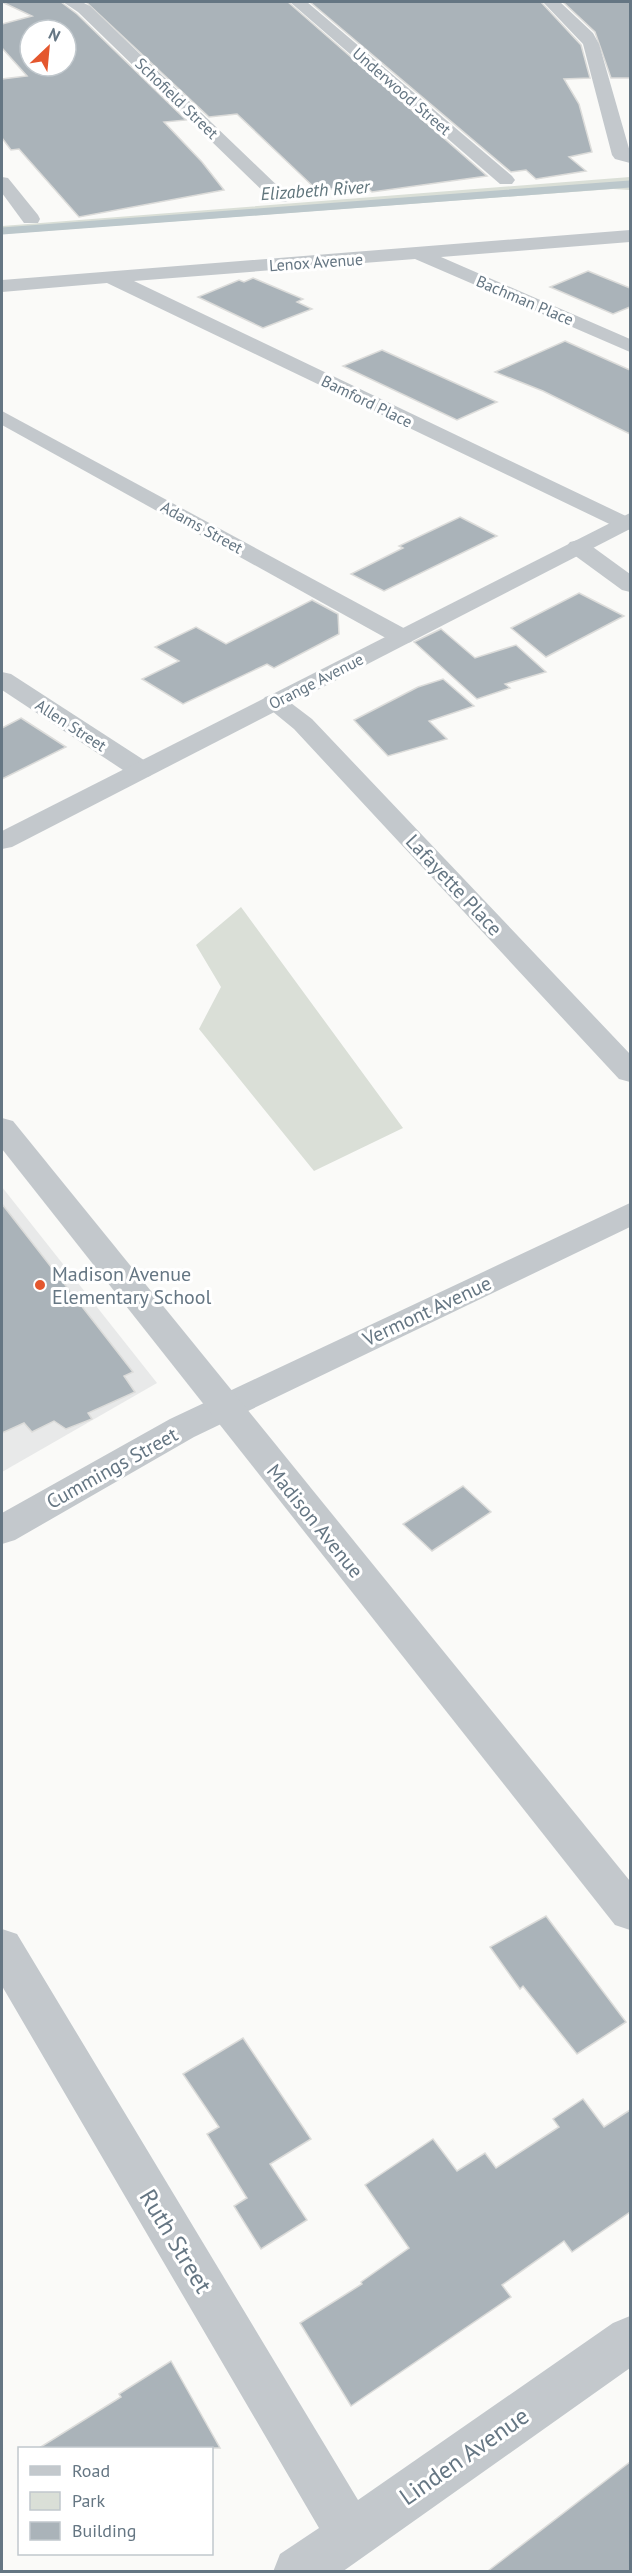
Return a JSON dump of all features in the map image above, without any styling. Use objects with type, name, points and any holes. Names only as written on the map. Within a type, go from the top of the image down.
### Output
[{"type":"street","name":"Schofield Street","points":[[71,2],[84,9],[280,198]]},
{"type":"street","name":"Underwood Street","points":[[298,2],[506,180]]},
{"type":"street","points":[[550,2],[587,36],[591,44],[621,155],[628,158]]},
{"type":"street","points":[[2,182],[31,219]]},
{"type":"street","name":"Lenox Avenue","points":[[2,286],[630,236]]},
{"type":"street","name":"Bachman Place","points":[[419,254],[630,346]]},
{"type":"street","name":"Bamford Place","points":[[110,278],[627,522]]},
{"type":"street","name":"Adams Street","points":[[2,417],[402,637]]},
{"type":"street","name":"Orange Avenue","points":[[2,841],[627,522]]},
{"type":"street","points":[[578,547],[630,585]]},
{"type":"street","name":"Allen Street","points":[[2,679],[141,770]]},
{"type":"street","name":"Lafayette Place","points":[[274,702],[303,724],[630,1072]]},
{"type":"street","name":"Madison Avenue","points":[[2,1128],[223,1408],[630,1912]]},
{"type":"street","name":"Vermont Avenue","points":[[223,1408],[630,1214]]},
{"type":"street","name":"Cummings Street","points":[[2,1530],[182,1428],[223,1408]]},
{"type":"street","name":"Ruth Street","points":[[2,1948],[351,2535]]},
{"type":"street","name":"Linden Avenue","points":[[298,2571],[630,2340]]},
{"type":"shaded area","name":"Madison Avenue Elementary School","points":[[2,1187],[157,1383],[2,1472]]},
{"type":"green space","points":[[630,177],[630,190],[613,189],[2,234],[2,226]]},
{"type":"green space","points":[[241,907],[403,1128],[314,1171],[199,1029],[221,987],[196,945]]},
{"type":"building","points":[[2,2],[61,2],[77,14],[186,120],[164,122],[202,162],[224,190],[79,217],[19,149],[11,150],[2,138],[2,79],[78,78],[78,18],[24,18],[32,16]]},
{"type":"building","points":[[86,2],[288,2],[487,176],[372,192],[363,184],[318,191],[237,114],[209,117]]},
{"type":"building","points":[[310,2],[541,2],[581,45],[590,78],[564,79],[579,104],[592,152],[569,157],[586,171],[536,179],[526,170],[511,172]]},
{"type":"building","points":[[563,2],[630,2],[630,78],[611,78],[595,32]]},
{"type":"building","points":[[18,20],[18,66],[2,48],[2,24]]},
{"type":"building","points":[[588,271],[630,288],[630,307],[613,314],[550,287]]},
{"type":"building","points":[[253,278],[303,299],[297,302],[312,309],[263,328],[198,297],[239,280],[244,282]]},
{"type":"building","points":[[565,341],[630,370],[630,434],[543,391],[495,372]]},
{"type":"building","points":[[382,350],[497,402],[457,420],[343,366]]},
{"type":"building","points":[[460,517],[497,536],[384,591],[351,574],[403,548],[399,546]]},
{"type":"building","points":[[579,593],[624,616],[546,657],[511,628]]},
{"type":"building","points":[[312,600],[338,614],[339,634],[274,668],[267,664],[183,704],[142,679],[179,661],[155,647],[196,627],[226,644]]},
{"type":"building","points":[[441,629],[475,658],[516,645],[546,672],[505,684],[510,688],[477,699],[414,642]]},
{"type":"building","points":[[443,679],[474,706],[429,721],[447,739],[388,756],[354,720],[418,687]]},
{"type":"building","points":[[21,718],[66,747],[2,779],[2,728]]},
{"type":"building","name":"Madison Avenue Elementary School","points":[[2,1204],[133,1372],[124,1376],[135,1392],[88,1413],[92,1419],[66,1429],[54,1421],[32,1432],[24,1423],[2,1433]]},
{"type":"building","points":[[463,1486],[491,1512],[432,1551],[403,1524]]},
{"type":"building","points":[[546,1916],[626,2022],[577,2054],[523,1986],[520,1989],[490,1947]]},
{"type":"building","points":[[243,2038],[311,2139],[270,2164],[307,2220],[261,2249],[234,2206],[247,2198],[207,2134],[219,2127],[183,2074]]},
{"type":"building","points":[[583,2099],[604,2127],[630,2110],[630,2212],[572,2252],[564,2241],[502,2285],[511,2297],[351,2406],[300,2323],[362,2284],[361,2282],[409,2248],[365,2185],[433,2139],[457,2171],[485,2153],[496,2168],[559,2127],[553,2119]]},
{"type":"building","points":[[171,2361],[220,2448],[41,2447],[121,2397],[119,2394]]},
{"type":"building","points":[[630,2462],[630,2571],[488,2571]]},
{"type":"waterway","name":"Elizabeth River","points":[[2,231],[630,184]]},
{"type":"place","name":"Madison Avenue Elementary School","points":[[40,1285]]}]
